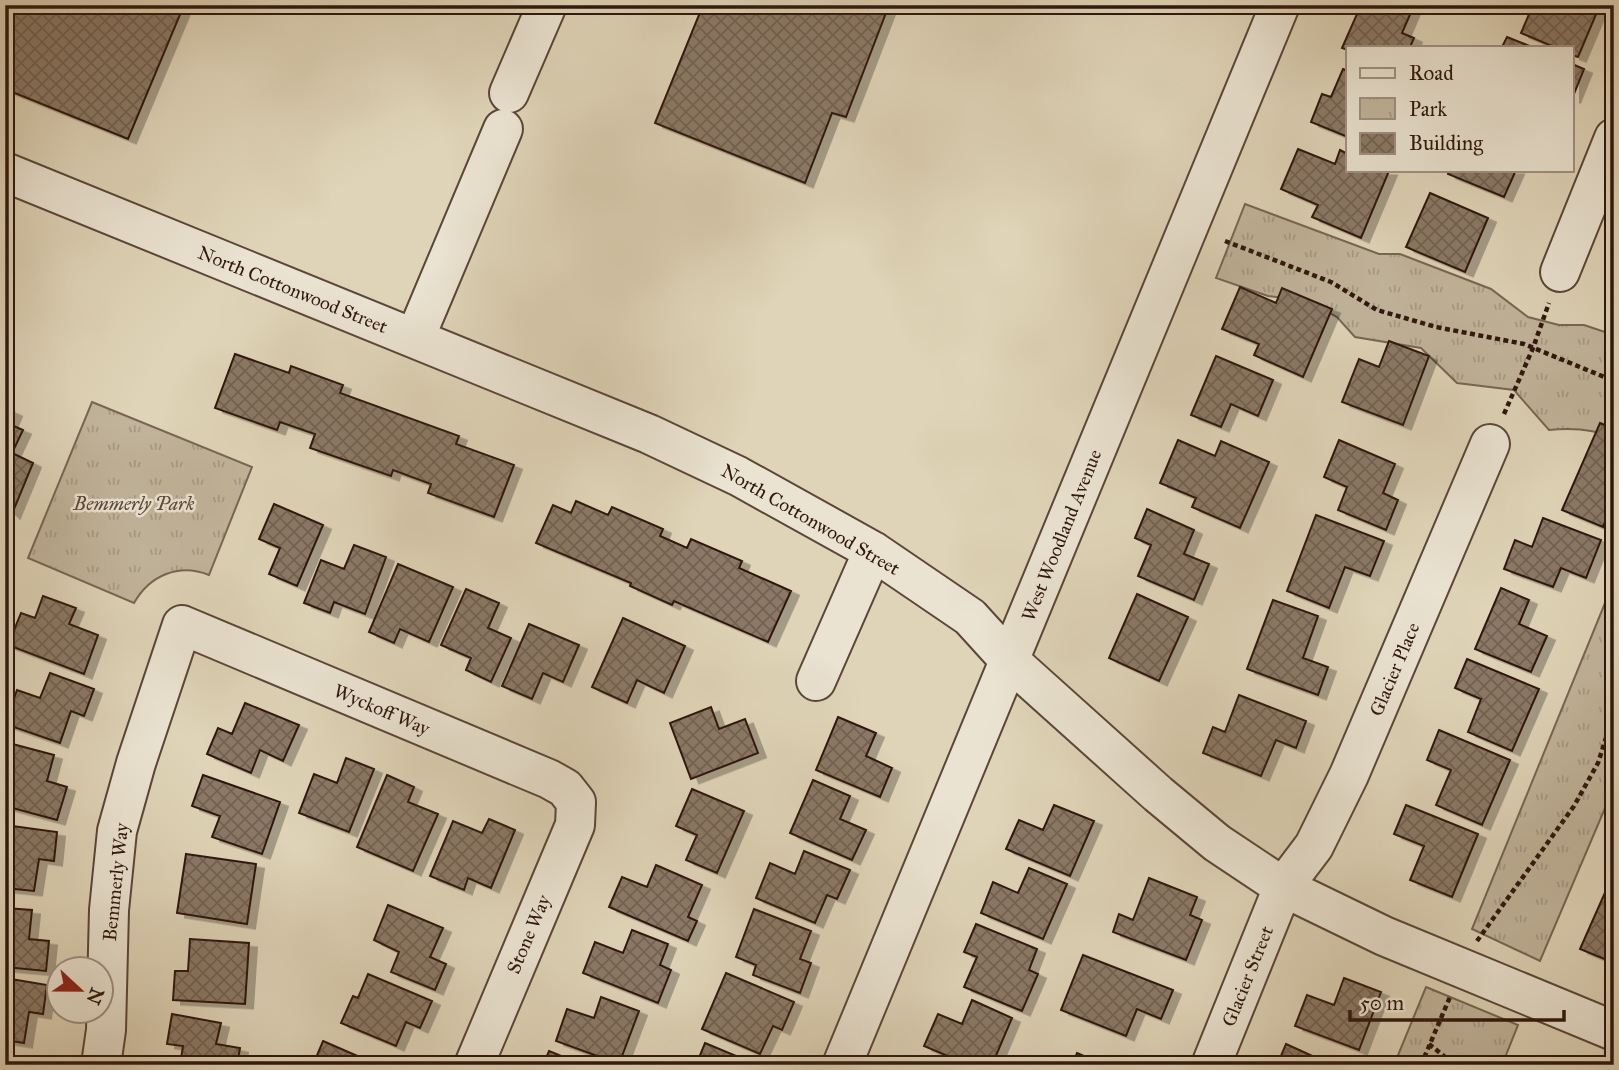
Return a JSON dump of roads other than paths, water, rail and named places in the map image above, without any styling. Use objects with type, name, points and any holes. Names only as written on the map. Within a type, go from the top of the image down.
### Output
[{"type":"street","points":[[415,338],[547,5]]},
{"type":"street","name":"West Woodland Avenue","points":[[842,1065],[1280,5]]},
{"type":"street","points":[[1560,272],[1614,138]]},
{"type":"street","name":"North Cottonwood Street","points":[[5,172],[649,434],[738,476],[873,551],[970,617],[1010,661],[1207,834],[1283,887],[1336,914],[1614,1031]]},
{"type":"street","name":"Glacier Place","points":[[1283,887],[1314,846],[1349,775],[1490,444]]},
{"type":"street","points":[[816,681],[873,551]]},
{"type":"street","name":"Wyckoff Way","points":[[182,625],[549,779],[565,788],[576,802]]},
{"type":"street","name":"Bemmerly Way","points":[[101,1065],[106,1030],[109,910],[117,831],[135,763],[182,625]]},
{"type":"street","name":"Stone Way","points":[[474,1065],[575,824],[576,802]]},
{"type":"street","name":"Glacier Street","points":[[1210,1065],[1283,887]]},
{"type":"park label","name":"Bemmerly Park","points":[[134,503]]}]
